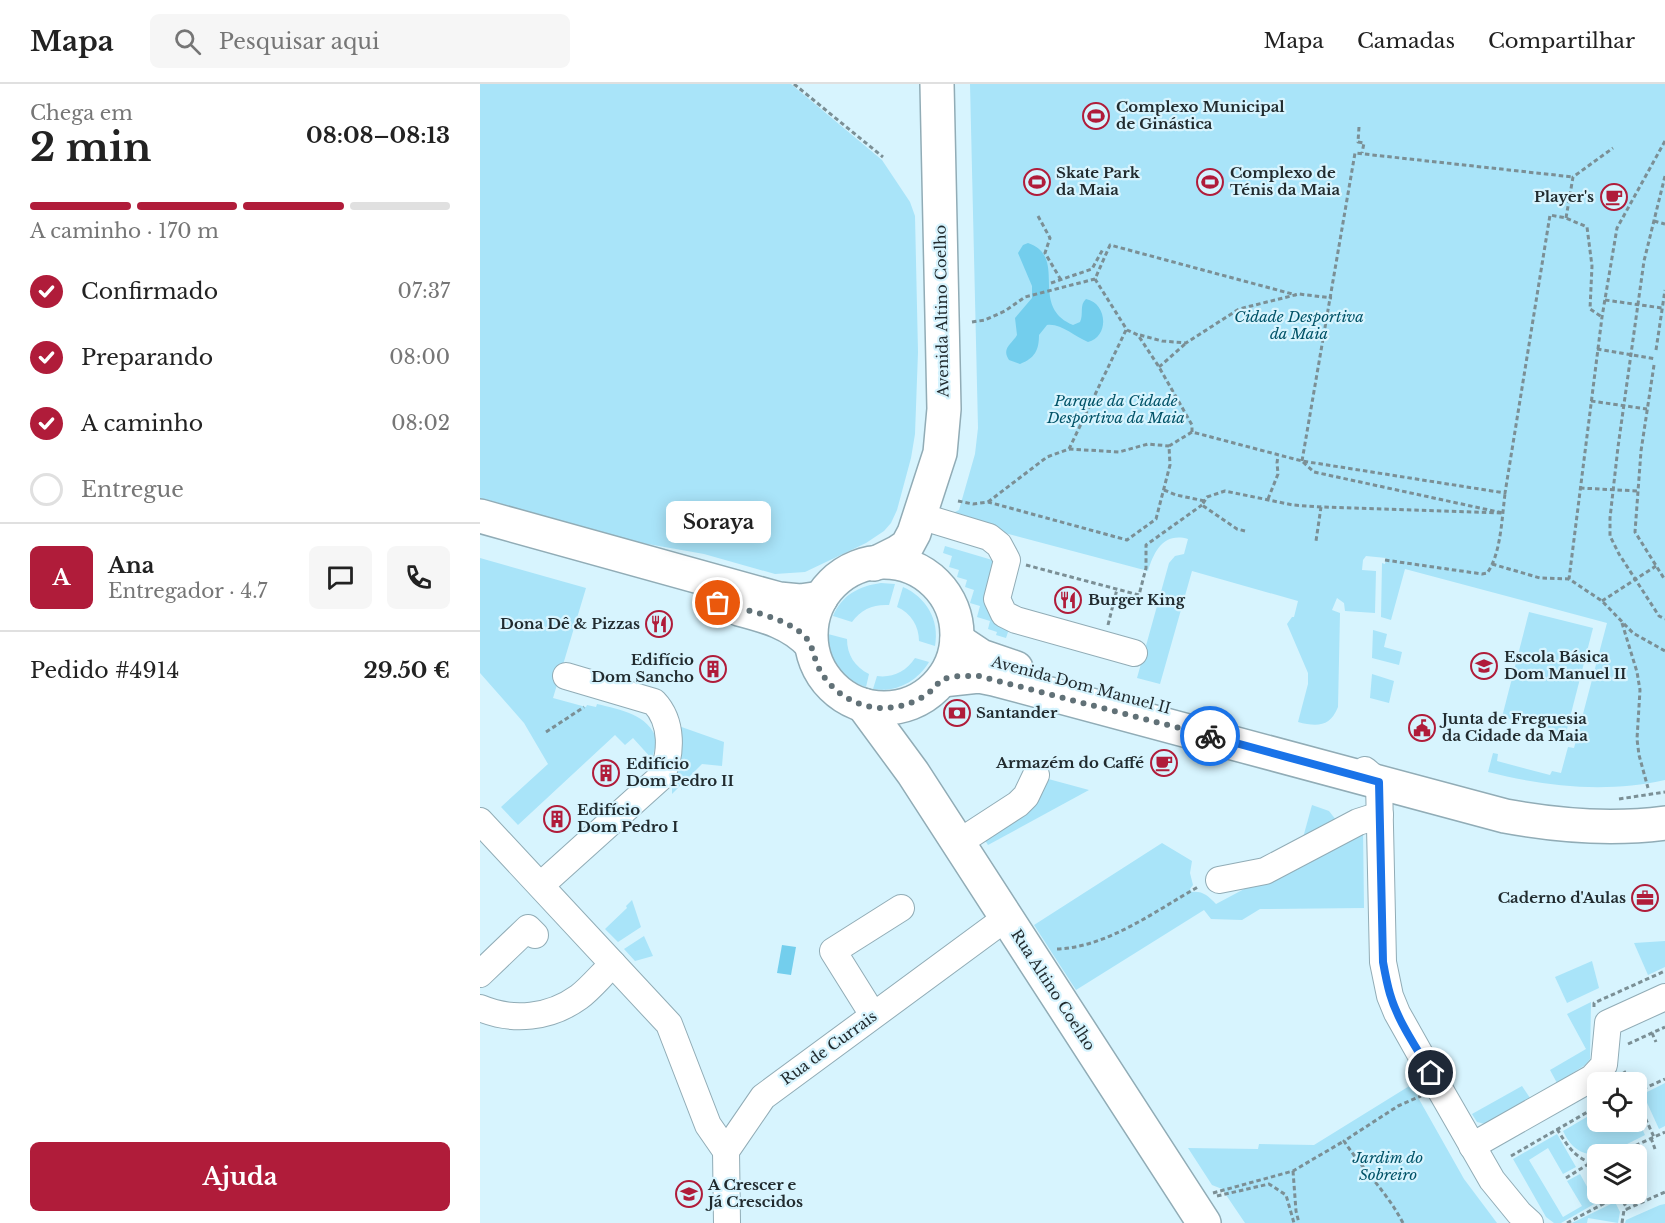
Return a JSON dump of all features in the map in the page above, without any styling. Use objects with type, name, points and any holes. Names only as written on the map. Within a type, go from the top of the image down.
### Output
[{"type":"main road","name":"Avenida Altino Coelho","points":[[874,564],[907,546],[917,525],[940,453],[943,426],[937,84]]},
{"type":"main road","points":[[480,516],[778,599],[800,601],[821,598]]},
{"type":"main road","points":[[917,525],[920,560],[932,581],[943,593],[956,624],[957,640],[952,661],[942,680],[931,692],[917,701],[884,708],[863,705],[844,697],[828,683],[817,665],[812,645],[812,621],[821,598],[833,583],[848,572],[866,565],[884,562],[919,572],[932,581]]},
{"type":"main road","points":[[480,536],[761,615],[791,627],[801,633],[812,645]]},
{"type":"main road","name":"Avenida Dom Manuel II","points":[[957,640],[981,657],[998,664],[1500,798],[1597,811],[1657,806],[1657,796]]},
{"type":"main road","name":"Avenida Dom Manuel II","points":[[942,680],[979,676],[994,679],[1505,816],[1542,823],[1593,828],[1665,823]]},
{"type":"main road","points":[[903,757],[906,725],[917,701]]},
{"type":"main road","name":"Rua Altino Coelho","points":[[863,705],[903,757],[1006,918],[1200,1202]]},
{"type":"street","points":[[917,525],[989,537],[999,545],[1007,560],[997,598],[1004,614],[1016,620],[1134,653]]},
{"type":"street","points":[[541,885],[661,777],[668,754],[667,726],[660,708],[654,702],[566,676]]},
{"type":"street","points":[[1350,759],[1379,782],[1383,962],[1390,996],[1397,1013],[1472,1146],[1504,1195],[1530,1223]]},
{"type":"street","points":[[958,843],[1018,804],[1026,796],[1036,776]]},
{"type":"street","points":[[1219,880],[1265,871],[1359,822],[1380,814]]},
{"type":"street","points":[[480,821],[669,1024],[708,1125],[726,1151],[727,1223]]},
{"type":"street","points":[[873,1016],[833,951],[901,908]]},
{"type":"street","name":"Rua de Currais","points":[[726,1151],[763,1097],[1006,918]]},
{"type":"street","points":[[480,974],[505,956],[528,928],[535,935]]},
{"type":"street","points":[[480,1008],[500,1015],[516,1017],[543,1014],[560,1008],[580,996],[613,964]]},
{"type":"street","points":[[1472,1146],[1592,1078],[1604,1065],[1608,1023],[1665,997]]},
{"type":"path","points":[[794,84],[883,157]]},
{"type":"path","points":[[1359,128],[1358,142],[1364,143],[1362,153]]},
{"type":"path","points":[[1569,579],[1602,317],[1617,228],[1665,141]]},
{"type":"path","points":[[1302,461],[1332,298],[1355,153],[1573,177],[1612,148]]},
{"type":"path","points":[[1665,176],[1644,261],[1624,405],[1610,536],[1659,616],[1665,619]]},
{"type":"path","points":[[1566,218],[1573,177]]},
{"type":"path","points":[[1385,560],[1482,574],[1486,573],[1492,564],[1503,513],[1550,215],[1566,218],[1587,227],[1592,266],[1590,309],[1602,317]]},
{"type":"path","points":[[1038,216],[1050,238],[1046,253],[1061,280]]},
{"type":"path","points":[[1654,221],[1665,224]]},
{"type":"path","points":[[1095,279],[1110,244],[1296,295],[1332,298]]},
{"type":"path","points":[[1051,283],[1092,269],[1103,249]]},
{"type":"path","points":[[972,322],[985,320],[1005,311],[1025,297],[1095,279]]},
{"type":"path","points":[[1095,279],[1126,330],[1162,341],[1186,343]]},
{"type":"path","points":[[1656,350],[1665,290]]},
{"type":"path","points":[[1159,367],[1186,343],[1239,309],[1296,295]]},
{"type":"path","points":[[1605,300],[1662,308]]},
{"type":"path","points":[[1069,449],[1126,330]]},
{"type":"path","points":[[1138,335],[1192,425],[1192,432]]},
{"type":"path","points":[[1598,349],[1656,359]]},
{"type":"path","points":[[1654,365],[1641,451],[1635,531],[1665,580]]},
{"type":"path","points":[[1591,401],[1647,409]]},
{"type":"path","points":[[988,502],[1047,457],[1069,449],[1119,452],[1148,444],[1169,446],[1192,432],[1302,461],[1505,493]]},
{"type":"path","points":[[958,501],[973,504],[988,502],[1127,540],[1156,519],[1170,465],[1169,446]]},
{"type":"path","points":[[1268,499],[1278,474],[1278,456]]},
{"type":"path","points":[[1302,461],[1314,472],[1503,513]]},
{"type":"path","points":[[1580,488],[1638,491]]},
{"type":"path","points":[[1164,490],[1205,501]]},
{"type":"path","points":[[1016,562],[1139,595],[1146,568],[1146,545],[1202,506],[1207,497],[1224,491],[1293,505],[1503,513]]},
{"type":"path","points":[[1202,506],[1237,529],[1245,531]]},
{"type":"path","points":[[1316,541],[1321,507]]},
{"type":"path","points":[[1492,564],[1540,578],[1569,579],[1602,601],[1633,633],[1665,651]]},
{"type":"path","points":[[1602,601],[1656,566]]},
{"type":"path","points":[[1105,634],[1117,589]]},
{"type":"path","points":[[1621,621],[1637,672],[1640,690],[1637,739],[1639,754],[1657,796]]},
{"type":"path","points":[[546,732],[584,707]]},
{"type":"path","points":[[1612,799],[1665,792]]},
{"type":"path","points":[[1049,949],[1060,949],[1103,939],[1134,924],[1199,886],[1219,880]]},
{"type":"path","points":[[1594,1014],[1594,1004],[1665,970]]},
{"type":"path","points":[[1624,1046],[1665,1027]]},
{"type":"path","points":[[1652,1033],[1656,1042]]},
{"type":"path","points":[[1647,1087],[1665,1079]]},
{"type":"path","points":[[1200,1202],[1293,1171],[1398,1106],[1421,1096]]},
{"type":"path","points":[[1511,1156],[1587,1112]]},
{"type":"path","points":[[1647,1124],[1656,1149]]},
{"type":"path","points":[[1557,1129],[1572,1152],[1587,1160]]},
{"type":"path","points":[[1640,1144],[1665,1132]]},
{"type":"path","points":[[1344,1141],[1395,1207],[1402,1223]]},
{"type":"path","points":[[1566,1178],[1587,1167]]},
{"type":"path","points":[[1293,1171],[1299,1223]]},
{"type":"path","points":[[1200,1202],[1269,1184],[1286,1195],[1294,1223]]},
{"type":"path","points":[[1622,1223],[1624,1210],[1665,1192]]},
{"type":"path","points":[[1567,1223],[1602,1204]]},
{"type":"path","points":[[1624,1204],[1627,1209]]},
{"type":"green space","points":[[480,84],[791,84],[882,160],[910,202],[915,216],[918,352],[915,434],[911,458],[897,510],[884,531],[866,543],[805,572],[775,574],[704,554],[642,543],[480,498]]},
{"type":"green space","name":"Cidade Desportiva da Maia","points":[[970,84],[1665,84],[1665,780],[1621,786],[1576,786],[1554,785],[1488,772],[1493,753],[1498,754],[1497,761],[1550,775],[1552,771],[1561,773],[1568,747],[1574,748],[1607,623],[1405,569],[1391,620],[1381,617],[1382,563],[1385,564],[1386,558],[1366,556],[1362,570],[1376,571],[1375,613],[1345,611],[1344,603],[1337,598],[1332,610],[1340,613],[1338,707],[1327,722],[1317,725],[1305,724],[1298,722],[1308,684],[1308,673],[1287,624],[1294,617],[1298,601],[1192,571],[1160,684],[1137,678],[1169,563],[1175,556],[1184,554],[1188,539],[1172,538],[1161,545],[1148,571],[952,519],[953,513],[959,510],[975,454],[978,428]]},
{"type":"green space","points":[[945,546],[999,562],[1010,626],[1006,638],[988,629],[990,621],[977,617],[980,606],[970,603],[974,590],[965,587],[967,580],[957,577],[959,570],[949,567],[952,556],[943,553]]},
{"type":"green space","points":[[480,558],[586,588],[553,698],[586,707],[587,705],[596,707],[597,704],[633,714],[647,724],[657,740],[652,759],[633,738],[625,745],[615,735],[518,825],[501,807],[548,764],[524,723],[480,673]]},
{"type":"green space","points":[[881,583],[895,584],[889,605],[868,608],[852,622],[833,616],[846,597],[865,586]]},
{"type":"green space","points":[[903,587],[911,591],[930,610],[935,627],[935,646],[919,641],[918,630],[913,621],[897,607]]},
{"type":"green space","points":[[1529,612],[1593,628],[1566,733],[1502,717]]},
{"type":"green space","points":[[1373,630],[1387,634],[1384,647],[1402,652],[1399,665],[1372,658]]},
{"type":"green space","points":[[828,634],[847,639],[848,650],[853,660],[869,674],[866,687],[857,684],[843,674],[830,652]]},
{"type":"green space","points":[[915,658],[929,662],[912,680],[889,689],[873,689],[877,676],[898,673]]},
{"type":"green space","points":[[1372,674],[1394,681],[1389,703],[1370,698]]},
{"type":"green space","points":[[673,724],[724,742],[722,766],[702,764],[672,794]]},
{"type":"green space","points":[[1041,777],[1089,790],[988,845],[981,834]]},
{"type":"green space","points":[[1312,805],[1329,811],[1336,820],[1301,845]]},
{"type":"green space","points":[[1363,830],[1364,908],[1260,909],[1242,920],[1211,919],[1204,910],[1076,990],[1034,925],[1162,843],[1192,861],[1190,873],[1193,885],[1190,889],[1192,892],[1205,895],[1216,904],[1352,832]]},
{"type":"green space","points":[[632,900],[641,927],[618,942],[605,929]]},
{"type":"green space","points":[[644,936],[653,956],[635,961],[624,949]]},
{"type":"green space","points":[[1665,941],[1665,967],[1648,975],[1634,943]]},
{"type":"green space","points":[[1592,961],[1599,988],[1567,1003],[1555,977]]},
{"type":"green space","points":[[1591,1002],[1590,1059],[1585,1065],[1557,1083],[1550,1070],[1586,1049],[1567,1014]]},
{"type":"green space","points":[[1665,1083],[1665,1126],[1659,1129],[1647,1103],[1647,1092]]},
{"type":"green space","name":"Jardim do Sobreiro","points":[[1411,1085],[1464,1179],[1497,1223],[1245,1223],[1222,1189],[1212,1185],[1188,1148],[1258,1149],[1259,1144],[1314,1145]]},
{"type":"green space","points":[[1522,1086],[1530,1098],[1485,1124],[1477,1122],[1472,1114]]},
{"type":"green space","points":[[1587,1117],[1587,1132],[1644,1132],[1645,1135],[1627,1144],[1587,1144],[1587,1153],[1571,1144],[1563,1131]]},
{"type":"green space","points":[[1557,1134],[1576,1167],[1563,1174],[1548,1148],[1529,1160],[1563,1217],[1582,1206],[1567,1181],[1580,1174],[1587,1187],[1587,1204],[1594,1204],[1561,1223],[1554,1223],[1546,1217],[1513,1159]]},
{"type":"green space","points":[[1611,1204],[1616,1204],[1620,1212],[1618,1223],[1588,1218],[1587,1223],[1572,1223]]},
{"type":"green space","points":[[1665,1204],[1665,1223],[1625,1223],[1626,1220]]},
{"type":"shaded area","points":[[1028,243],[1040,250],[1046,259],[1050,294],[1053,306],[1060,317],[1073,325],[1080,322],[1086,299],[1093,302],[1102,313],[1103,327],[1095,339],[1088,342],[1063,328],[1047,325],[1039,335],[1035,353],[1020,364],[1009,360],[1006,352],[1017,335],[1015,318],[1032,298],[1032,286],[1018,253],[1023,245]]},
{"type":"shaded area","points":[[782,945],[796,947],[791,975],[777,973]]},
{"type":"way so far","points":[[718,603],[781,622],[801,633],[812,645],[817,665],[828,683],[844,697],[863,705],[884,708],[901,706],[917,701],[931,692],[942,680],[979,676],[1210,736]]},
{"type":"place","name":"Complexo Municipal de Ginástica","points":[[1096,116]]},
{"type":"place","name":"Skate Park da Maia","points":[[1037,182]]},
{"type":"place","name":"Complexo de Ténis da Maia","points":[[1210,182]]},
{"type":"place","name":"Player's","points":[[1614,197]]},
{"type":"place","name":"Burger King","points":[[1068,600]]},
{"type":"place","name":"Soraya","points":[[718,603]]},
{"type":"place","name":"Dona Dê & Pizzas","points":[[659,624]]},
{"type":"place","name":"Escola Básica Dom Manuel II","points":[[1484,666]]},
{"type":"place","name":"Edifício Dom Sancho","points":[[713,669]]},
{"type":"place","name":"Santander","points":[[957,713]]},
{"type":"place","name":"Junta de Freguesia da Cidade da Maia","points":[[1422,728]]},
{"type":"place","name":"Armazém do Caffé","points":[[1164,763]]},
{"type":"place","name":"Edifício Dom Pedro II","points":[[606,773]]},
{"type":"place","name":"Edifício Dom Pedro I","points":[[557,819]]},
{"type":"place","name":"Caderno d'Aulas","points":[[1645,898]]},
{"type":"place","name":"A Crescer e Já Crescidos","points":[[689,1194]]},
{"type":"route","points":[[1210,736],[1379,782],[1383,962],[1390,996],[1397,1013],[1431,1073]]},
{"type":"park label","name":"Parque da Cidade Desportiva da Maia","points":[[1116,410]]}]
